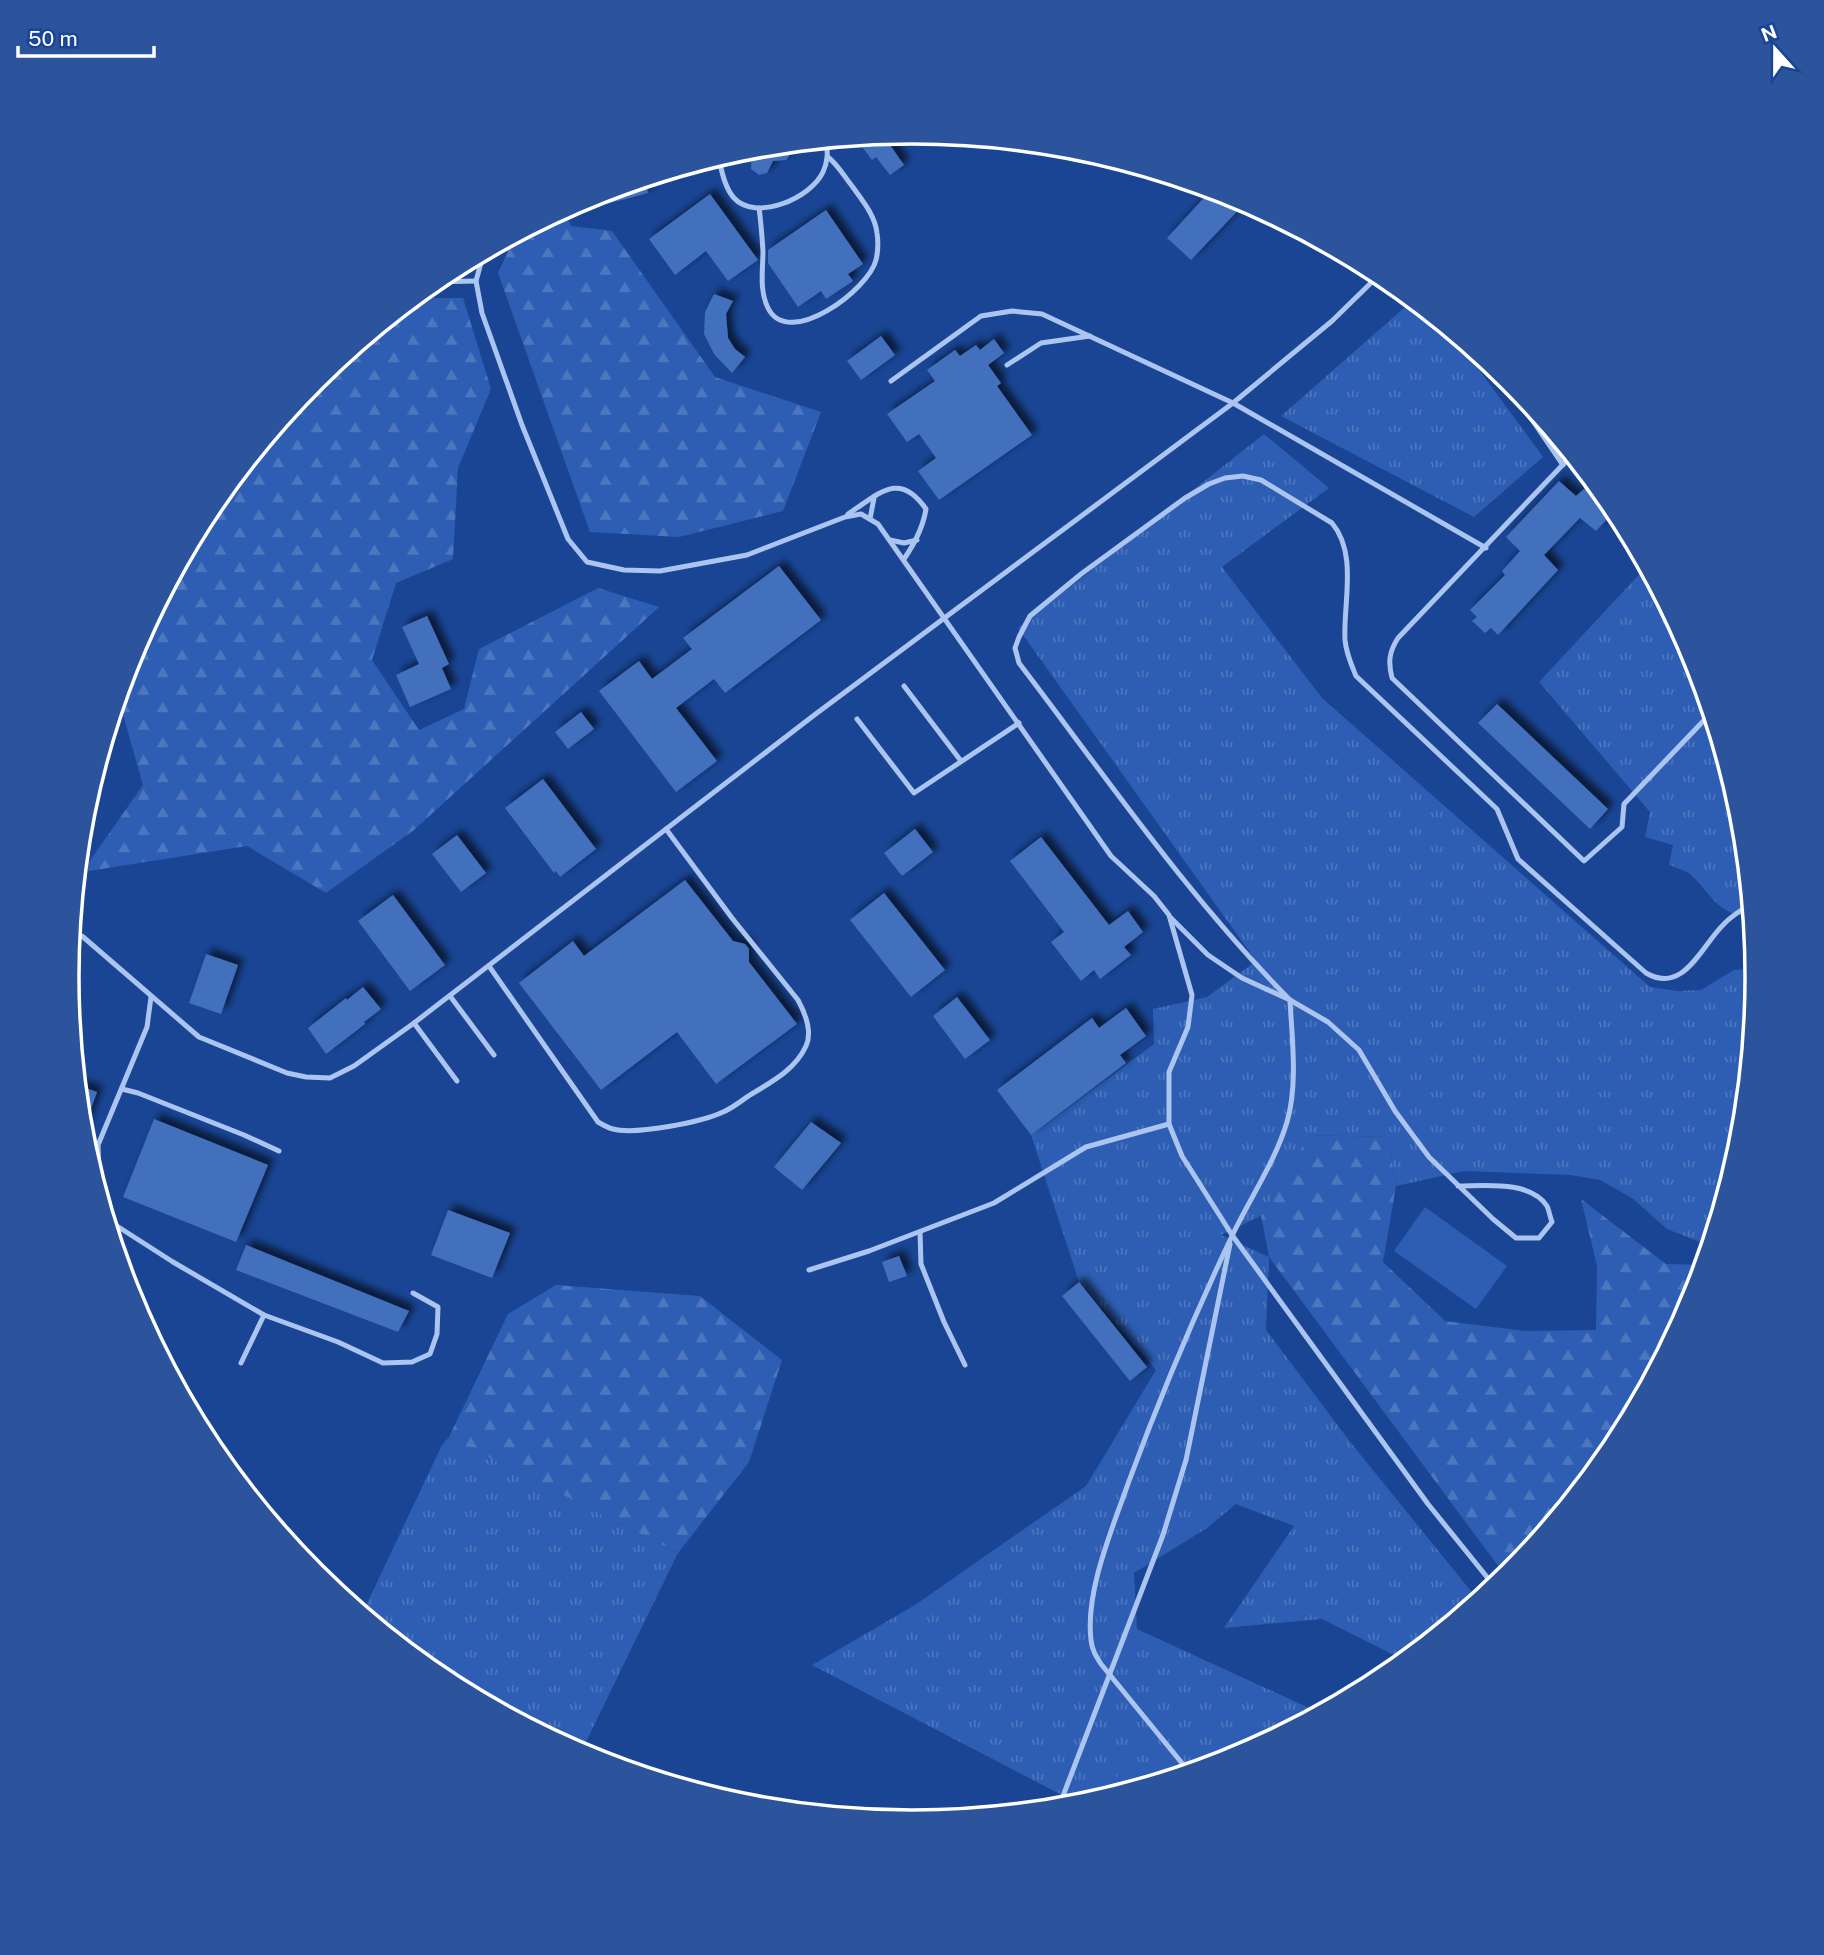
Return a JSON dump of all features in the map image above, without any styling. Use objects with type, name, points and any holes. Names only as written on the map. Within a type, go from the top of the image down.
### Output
[{"type":"lane","points":[[721,167],[734,197],[748,207],[769,208],[802,195],[822,175],[828,157],[828,149]]},
{"type":"lane","points":[[759,208],[763,248],[761,286],[769,311],[779,321],[794,323],[827,312],[862,282],[876,261],[877,232],[868,208],[828,157]]},
{"type":"lane","points":[[480,265],[476,281],[482,313],[527,438],[568,539],[587,562],[624,570],[660,570],[747,555],[845,517],[861,514],[878,524],[1111,856],[1154,896],[1208,955],[1242,978],[1290,1000],[1328,1022],[1359,1050],[1395,1111],[1429,1157],[1458,1186],[1493,1219],[1517,1238],[1539,1238],[1552,1222],[1546,1205],[1527,1191],[1497,1186],[1458,1186]]},
{"type":"lane","points":[[455,281],[476,281]]},
{"type":"lane","points":[[81,935],[199,1037],[288,1073],[306,1077],[330,1078],[354,1066],[450,996],[813,716],[1233,403],[1332,321],[1371,283]]},
{"type":"lane","points":[[891,381],[981,316],[1012,311],[1042,314],[1233,403],[1486,548]]},
{"type":"lane","points":[[1007,365],[1041,343],[1090,336]]},
{"type":"lane","points":[[1537,427],[1563,466]]},
{"type":"lane","points":[[1566,462],[1398,638],[1391,649],[1388,664],[1392,677],[1584,861],[1622,827],[1624,804],[1704,720]]},
{"type":"lane","points":[[1184,1765],[1093,1651],[1091,1619],[1100,1563],[1168,1376],[1232,1235],[1276,1153],[1288,1119],[1293,1082],[1290,1000],[1248,957],[1209,910],[1019,663],[1015,648],[1030,616],[1081,573],[1185,498],[1225,478],[1243,476],[1261,480],[1332,523],[1338,530],[1346,557],[1347,653],[1356,676],[1497,809],[1518,859],[1646,974],[1658,980],[1685,971],[1724,923],[1742,910]]},
{"type":"lane","points":[[845,517],[887,490],[901,486],[916,494],[926,509],[917,540],[904,559]]},
{"type":"lane","points":[[870,519],[872,503],[876,496]]},
{"type":"lane","points":[[890,540],[904,543],[917,540]]},
{"type":"lane","points":[[904,686],[961,761]]},
{"type":"lane","points":[[857,719],[914,793],[1019,723]]},
{"type":"lane","points":[[489,966],[598,1122],[614,1129],[639,1130],[702,1120],[724,1112],[781,1076],[807,1044],[805,1013],[798,1000],[732,918],[666,829]]},
{"type":"lane","points":[[1169,915],[1192,995],[1188,1027],[1169,1072],[1169,1124],[1182,1156],[1232,1235],[1428,1504],[1488,1579]]},
{"type":"lane","points":[[450,996],[494,1055]]},
{"type":"lane","points":[[98,1155],[98,1145],[147,1027],[151,997]]},
{"type":"lane","points":[[414,1023],[457,1081]]},
{"type":"lane","points":[[122,1089],[138,1093],[279,1151]]},
{"type":"lane","points":[[809,1270],[994,1203],[1086,1147],[1169,1124]]},
{"type":"lane","points":[[117,1227],[264,1315],[338,1342],[383,1363],[412,1362],[429,1354],[437,1334],[438,1307],[413,1293]]},
{"type":"lane","points":[[920,1232],[921,1264],[965,1365]]},
{"type":"lane","points":[[1063,1797],[1163,1535],[1186,1460],[1232,1235]]},
{"type":"lane","points":[[242,1363],[258,1322],[264,1315]]},
{"type":"green space","points":[[568,219],[571,226],[612,231],[715,377],[821,412],[783,511],[679,537],[590,532],[498,273],[509,248]]},
{"type":"green space","points":[[431,298],[463,298],[491,389],[458,468],[453,559],[396,583],[372,660],[419,730],[464,709],[479,649],[598,588],[659,607],[414,830],[326,893],[247,846],[86,871],[87,865],[143,785],[122,712],[142,659],[165,609],[190,561],[219,515],[251,470],[286,428],[323,388],[363,351]]},
{"type":"green space","points":[[1406,307],[1475,364],[1543,457],[1474,517],[1281,416]]},
{"type":"green space","points":[[1264,434],[1329,488],[1222,567],[1322,698],[1650,987],[1677,991],[1701,990],[1734,970],[1745,970],[1738,1086],[1717,1193],[1702,1243],[1667,1229],[1632,1198],[1600,1180],[1571,1175],[1464,1171],[1396,1186],[1388,1137],[1309,1135],[1261,1216],[1221,1235],[1269,1257],[1266,1330],[1351,1443],[1473,1593],[1395,1656],[1322,1619],[1224,1628],[1294,1526],[1236,1504],[1207,1528],[1134,1573],[1137,1629],[1311,1709],[1281,1725],[1180,1767],[1141,1778],[1127,1767],[1108,1787],[1065,1797],[812,1665],[915,1605],[1086,1486],[1156,1370],[1079,1282],[1031,1135],[1154,1044],[1153,1009],[1207,997],[1256,961],[1018,628]]},
{"type":"green space","points":[[1640,573],[1682,659],[1717,762],[1738,869],[1742,915],[1723,908],[1690,874],[1669,865],[1673,845],[1645,837],[1650,812],[1539,682]]},
{"type":"green space","points":[[1309,1135],[1388,1137],[1396,1186],[1383,1262],[1445,1321],[1525,1331],[1596,1330],[1597,1266],[1581,1199],[1666,1264],[1694,1265],[1659,1346],[1634,1394],[1605,1440],[1573,1485],[1500,1568],[1269,1257],[1261,1216]]},
{"type":"green space","points":[[1425,1207],[1507,1266],[1476,1309],[1394,1251]]},
{"type":"green space","points":[[556,1285],[700,1296],[782,1360],[749,1462],[678,1553],[449,1437],[508,1314]]},
{"type":"green space","points":[[449,1437],[678,1553],[585,1744],[495,1699],[405,1639],[366,1606],[442,1445]]},
{"type":"green space","points":[[1127,1767],[1141,1778],[1128,1782],[1108,1787]]},
{"type":"building","points":[[890,145],[904,165],[890,175],[876,157],[872,160],[861,146]]},
{"type":"building","points":[[790,153],[786,160],[773,161],[767,173],[759,175],[751,169],[751,160]]},
{"type":"building","points":[[647,187],[648,193],[607,203]]},
{"type":"building","points":[[710,194],[758,260],[728,281],[706,251],[675,275],[649,239]]},
{"type":"building","points":[[1204,197],[1238,211],[1191,260],[1167,238]]},
{"type":"building","points":[[826,210],[863,264],[848,274],[853,281],[826,299],[821,291],[798,307],[768,263],[768,250]]},
{"type":"building","points":[[714,294],[733,301],[726,314],[728,338],[735,349],[745,357],[732,373],[714,354],[704,334],[705,312]]},
{"type":"building","points":[[881,336],[895,355],[861,380],[847,361]]},
{"type":"building","points":[[994,339],[1004,353],[988,365],[1001,383],[997,386],[1032,435],[939,500],[918,471],[936,458],[919,434],[907,442],[887,414],[935,381],[927,370],[955,350],[960,356],[976,345],[980,350]]},
{"type":"building","points":[[1559,481],[1576,496],[1585,488],[1607,519],[1596,531],[1580,518],[1544,555],[1558,570],[1498,635],[1491,628],[1485,633],[1472,621],[1477,617],[1470,610],[1505,575],[1502,571],[1520,551],[1506,537]]},
{"type":"building","points":[[779,566],[821,620],[725,693],[714,679],[676,708],[717,761],[676,792],[599,691],[639,661],[652,679],[692,649],[683,638]]},
{"type":"building","points":[[427,616],[449,664],[442,668],[451,689],[410,707],[396,675],[419,664],[402,627]]},
{"type":"building","points":[[1497,704],[1608,809],[1590,829],[1478,723]]},
{"type":"building","points":[[581,712],[594,729],[568,749],[555,732]]},
{"type":"building","points":[[543,779],[596,849],[560,877],[556,871],[554,873],[505,808]]},
{"type":"building","points":[[915,829],[933,852],[902,876],[884,853]]},
{"type":"building","points":[[457,835],[486,873],[461,892],[432,854]]},
{"type":"building","points":[[1041,837],[1109,925],[1128,911],[1143,932],[1124,947],[1131,955],[1100,979],[1094,970],[1081,981],[1051,942],[1064,932],[1010,861]]},
{"type":"building","points":[[685,880],[733,941],[745,944],[749,949],[749,962],[797,1024],[716,1084],[677,1032],[601,1090],[519,983],[573,941],[584,956]]},
{"type":"building","points":[[884,893],[945,970],[911,997],[850,920]]},
{"type":"building","points":[[393,895],[445,965],[410,991],[358,921]]},
{"type":"building","points":[[206,954],[238,965],[221,1014],[189,1003]]},
{"type":"building","points":[[363,987],[381,1009],[326,1054],[308,1028]]},
{"type":"building","points":[[957,997],[990,1040],[965,1059],[933,1016]]},
{"type":"building","points":[[1126,1008],[1146,1036],[1120,1055],[1126,1063],[1031,1135],[997,1090],[1092,1018],[1099,1028]]},
{"type":"building","points":[[86,1088],[97,1092],[90,1111]]},
{"type":"building","points":[[154,1119],[268,1165],[236,1242],[123,1197]]},
{"type":"building","points":[[811,1122],[841,1143],[802,1190],[774,1167]]},
{"type":"building","points":[[448,1210],[510,1233],[492,1278],[431,1255]]},
{"type":"building","points":[[246,1245],[409,1311],[398,1332],[236,1270]]},
{"type":"building","points":[[899,1256],[907,1276],[889,1282],[882,1262]]},
{"type":"building","points":[[1079,1282],[1147,1367],[1130,1381],[1062,1296]]}]
